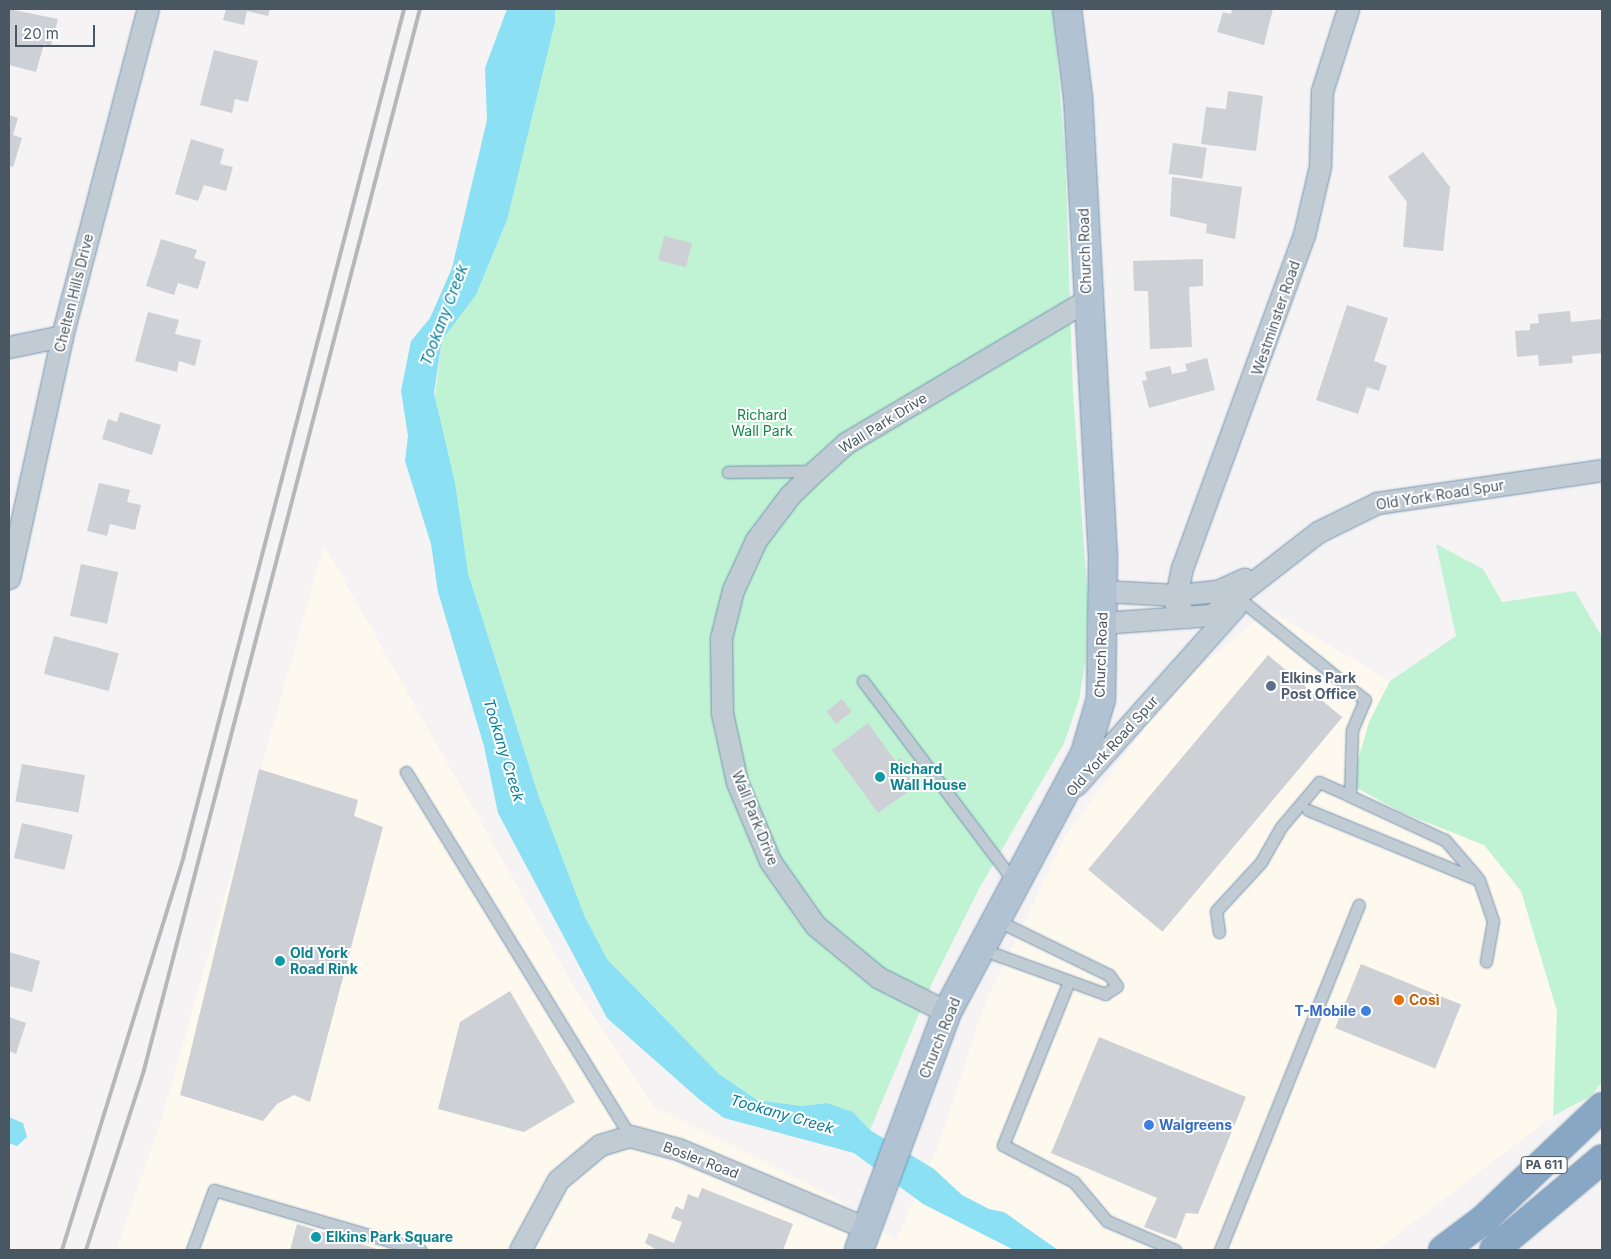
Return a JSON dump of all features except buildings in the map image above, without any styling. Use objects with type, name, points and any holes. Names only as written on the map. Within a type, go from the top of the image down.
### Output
[{"type":"highway","name":"PA 611","points":[[1443,1250],[1490,1214],[1602,1107]]},
{"type":"highway","name":"PA 611","points":[[1494,1250],[1602,1158]]},
{"type":"main road","name":"Church Road","points":[[864,1240],[947,1012],[1085,754],[1101,699],[1102,591],[1078,98],[1066,9]]},
{"type":"street","name":"Chelten Hills Drive","points":[[9,578],[62,336],[148,9]]},
{"type":"street","name":"Westminster Road","points":[[1177,595],[1182,568],[1304,235],[1320,166],[1322,91],[1332,48],[1348,9]]},
{"type":"street","name":"Wall Park Drive","points":[[947,1012],[879,978],[815,925],[770,861],[737,782],[722,713],[720,638],[733,590],[756,540],[790,495],[815,471],[846,443],[1087,300]]},
{"type":"street","points":[[9,347],[62,336]]},
{"type":"street","name":"Old York Road Spur","points":[[1102,623],[1211,615],[1265,571],[1318,532],[1377,503],[1602,470]]},
{"type":"street","name":"Old York Road Spur","points":[[1102,591],[1177,595],[1217,591],[1265,571]]},
{"type":"street","name":"Old York Road Spur","points":[[1056,807],[1265,571]]},
{"type":"street","points":[[1177,595],[1176,603],[1187,617]]},
{"type":"street","points":[[520,1250],[558,1180],[600,1145],[630,1136]]},
{"type":"street","name":"Bosler Road","points":[[630,1136],[678,1149],[864,1240]]},
{"type":"lane","points":[[728,472],[815,471]]},
{"type":"lane","points":[[1241,600],[1365,700],[1352,730],[1350,796]]},
{"type":"lane","points":[[863,681],[1016,883]]},
{"type":"lane","points":[[406,772],[630,1136]]},
{"type":"lane","points":[[1219,932],[1216,911],[1261,862],[1281,827],[1318,782],[1445,840],[1479,880],[1493,921],[1486,961]]},
{"type":"lane","points":[[1308,810],[1479,880]]},
{"type":"lane","points":[[1220,1250],[1359,905]]},
{"type":"lane","points":[[981,949],[1105,994],[1117,986],[1109,975],[996,920]]},
{"type":"lane","points":[[1069,980],[1003,1145],[1074,1182],[1107,1221],[1175,1250]]},
{"type":"lane","points":[[192,1250],[214,1190],[420,1250]]},
{"type":"shaded area","points":[[324,545],[580,997],[654,1107],[832,1196],[896,1240],[940,1141],[983,1008],[1065,837],[1172,690],[1269,610],[1390,681],[1369,722],[1351,785],[1401,812],[1484,845],[1521,891],[1557,1011],[1553,1116],[1377,1250],[116,1250],[161,1121]]},
{"type":"green space","name":"Richard Wall Park","points":[[541,9],[1053,9],[1065,153],[1073,393],[1088,603],[1086,658],[1079,700],[1064,743],[980,887],[933,981],[870,1130],[853,1112],[827,1103],[802,1106],[757,1100],[719,1074],[607,959],[585,917],[540,800],[468,573],[435,396],[442,340],[476,295],[507,220]]},
{"type":"green space","points":[[1436,544],[1483,569],[1502,602],[1575,591],[1602,637],[1602,1082],[1591,1096],[1553,1116],[1557,1011],[1521,891],[1484,845],[1401,812],[1351,785],[1369,722],[1390,681],[1456,636]]},
{"type":"water","name":"Tookany Creek","points":[[507,9],[555,9],[555,22],[507,220],[476,295],[442,340],[434,393],[455,483],[468,573],[539,797],[585,917],[607,959],[719,1074],[757,1100],[802,1106],[827,1103],[853,1112],[870,1130],[934,1169],[962,1195],[989,1209],[1004,1212],[1058,1250],[1014,1250],[923,1204],[854,1153],[724,1118],[700,1100],[607,1018],[498,813],[484,746],[438,592],[431,544],[405,461],[408,436],[401,391],[411,341],[430,318],[452,268],[487,120],[485,68]]},
{"type":"water","points":[[9,1117],[23,1123],[27,1137],[17,1146],[9,1143]]},
{"type":"railway","points":[[62,1250],[184,855],[404,9]]},
{"type":"railway","points":[[86,1250],[144,1070],[420,9]]},
{"type":"place","name":"Elkins Park Post Office","points":[[1271,686]]},
{"type":"place","name":"Richard Wall House","points":[[880,777]]},
{"type":"place","name":"Old York Road Rink","points":[[280,961]]},
{"type":"place","name":"Così","points":[[1399,1000]]},
{"type":"place","name":"T-Mobile","points":[[1366,1011]]},
{"type":"place","name":"Walgreens","points":[[1149,1125]]},
{"type":"place","name":"Elkins Park Square","points":[[316,1237]]}]
